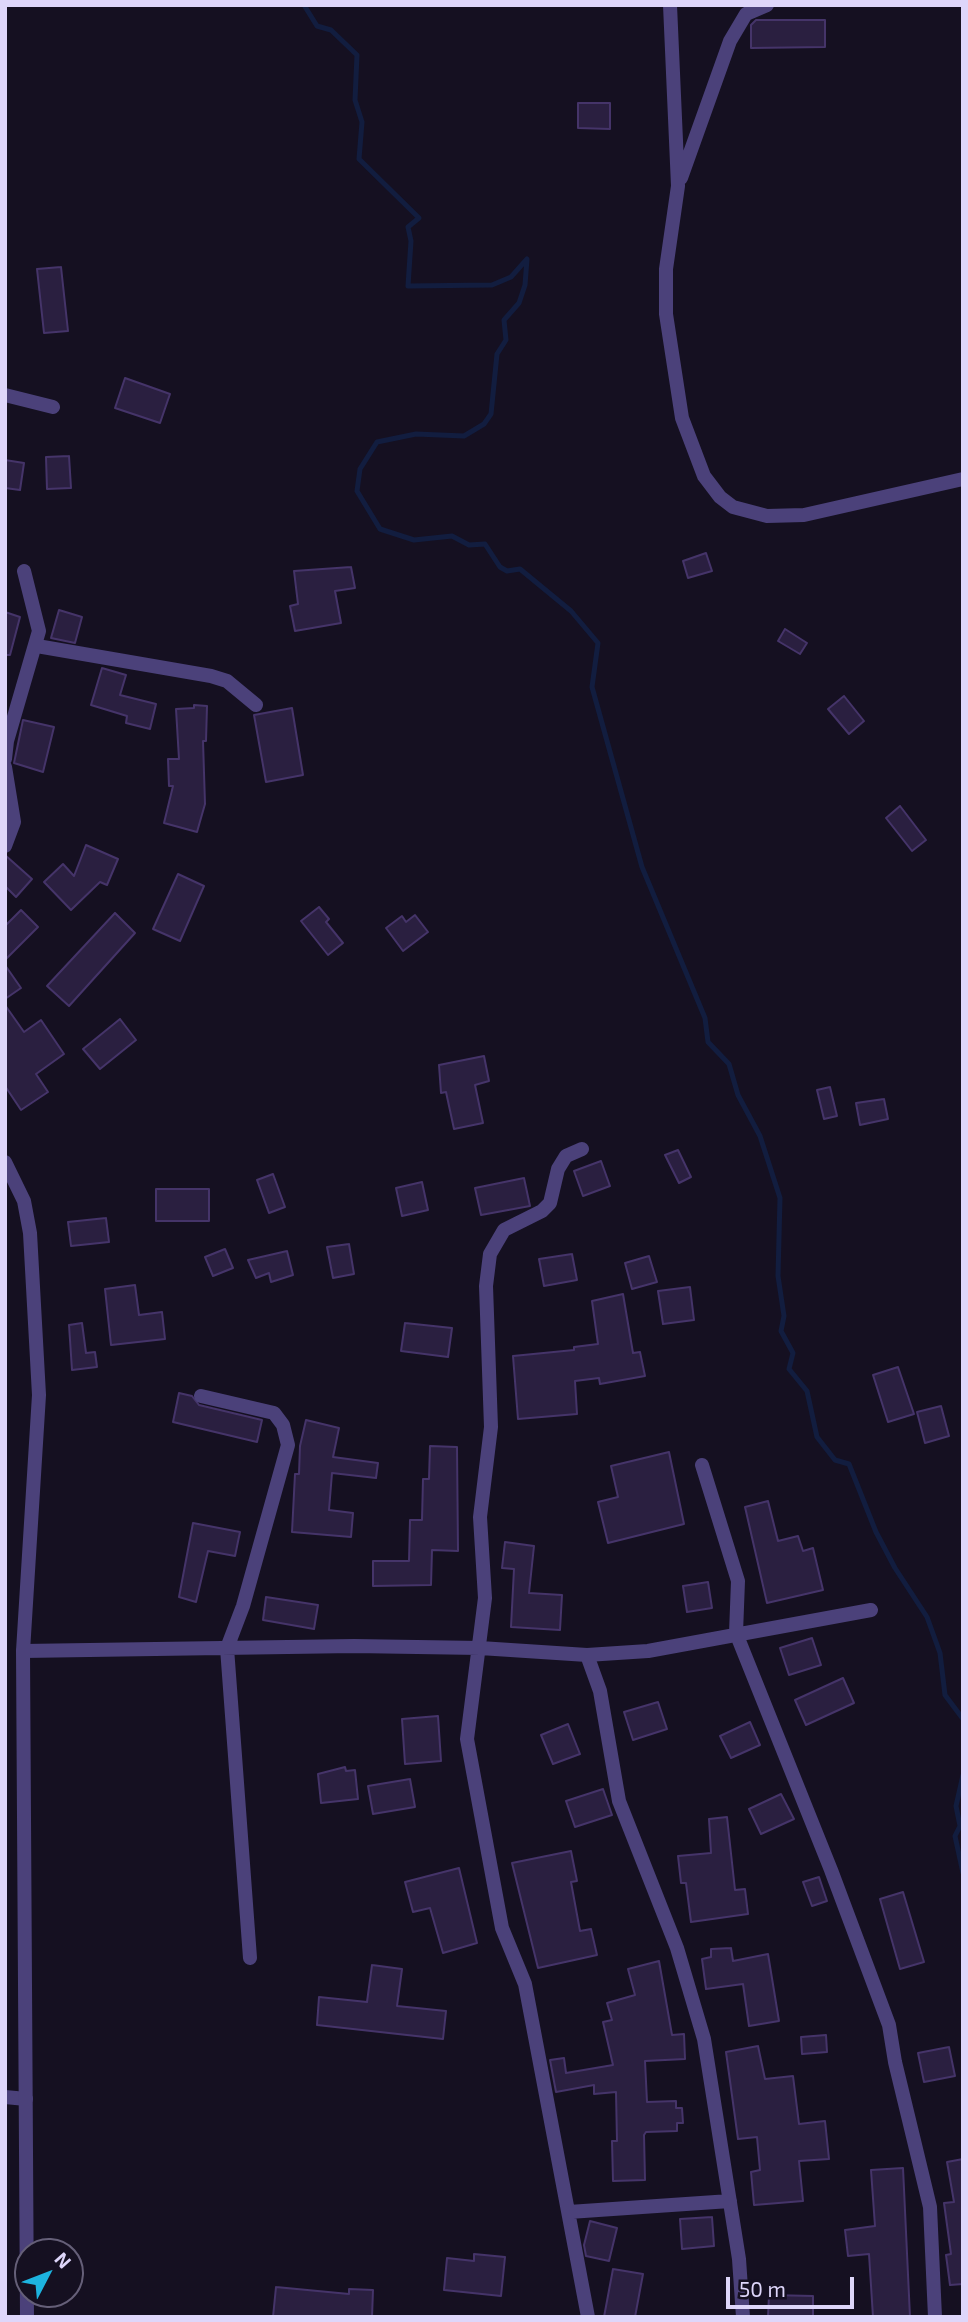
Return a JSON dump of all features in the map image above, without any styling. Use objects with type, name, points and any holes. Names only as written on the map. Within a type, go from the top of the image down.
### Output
[{"type":"street","points":[[670,5],[678,186],[666,269],[666,314],[682,418],[697,463],[720,497],[750,513],[767,516],[804,515],[963,479]]},
{"type":"street","points":[[678,186],[730,41],[746,14],[767,5]]},
{"type":"street","points":[[5,395],[53,407]]},
{"type":"street","points":[[5,756],[7,740],[37,646],[36,609],[24,571]]},
{"type":"street","points":[[37,646],[211,676],[227,681],[256,705]]},
{"type":"street","points":[[5,767],[14,822],[5,846]]},
{"type":"street","points":[[582,1149],[566,1156],[558,1169],[550,1203],[542,1211],[504,1230],[490,1254],[486,1286],[491,1427],[480,1517],[485,1598],[467,1739],[502,1928],[525,1984],[588,2317]]},
{"type":"street","points":[[5,1162],[24,1201],[30,1233],[39,1395],[23,1651],[27,2317]]},
{"type":"street","points":[[201,1396],[274,1413],[283,1425],[288,1445],[243,1606],[227,1648],[250,1958]]},
{"type":"street","points":[[702,1465],[738,1581],[736,1633],[831,1870],[889,2025],[895,2062],[930,2207],[936,2317]]},
{"type":"street","points":[[23,1651],[480,1648],[587,1655],[648,1651],[736,1633],[871,1611]]},
{"type":"street","points":[[587,1655],[600,1691],[612,1776],[619,1801],[677,1948],[704,2039],[730,2201],[743,2317]]},
{"type":"street","points":[[5,2097],[26,2099]]},
{"type":"street","points":[[569,2212],[730,2201]]},
{"type":"building","points":[[756,20],[825,20],[825,47],[751,48],[751,25]]},
{"type":"building","points":[[578,103],[610,103],[610,129],[578,128]]},
{"type":"building","points":[[61,267],[68,331],[44,333],[37,269]]},
{"type":"building","points":[[125,378],[170,394],[160,423],[115,408]]},
{"type":"building","points":[[69,456],[71,488],[47,489],[46,457]]},
{"type":"building","points":[[5,460],[24,463],[20,490],[5,488]]},
{"type":"building","points":[[706,553],[712,571],[688,578],[683,561]]},
{"type":"building","points":[[351,567],[355,588],[335,591],[341,623],[295,631],[290,606],[298,604],[294,571]]},
{"type":"building","points":[[59,610],[82,617],[75,643],[51,638]]},
{"type":"building","points":[[5,612],[20,617],[10,655],[5,655]]},
{"type":"building","points":[[785,629],[807,643],[800,654],[778,641]]},
{"type":"building","points":[[102,668],[126,675],[120,695],[156,704],[150,729],[126,723],[127,716],[91,705]]},
{"type":"building","points":[[844,696],[864,721],[849,734],[828,709]]},
{"type":"building","points":[[194,705],[207,706],[206,741],[203,741],[205,804],[197,832],[164,823],[173,786],[169,786],[168,759],[179,759],[176,709],[194,708]]},
{"type":"building","points":[[292,708],[303,775],[266,782],[254,715]]},
{"type":"building","points":[[23,720],[54,727],[43,772],[14,763]]},
{"type":"building","points":[[900,806],[926,840],[912,851],[886,818]]},
{"type":"building","points":[[86,845],[118,859],[107,885],[100,882],[71,910],[44,882],[63,864],[74,876]]},
{"type":"building","points":[[5,855],[32,879],[16,897],[5,886]]},
{"type":"building","points":[[178,874],[204,886],[180,941],[153,929]]},
{"type":"building","points":[[319,907],[329,919],[326,922],[343,943],[328,955],[301,921]]},
{"type":"building","points":[[21,910],[38,927],[5,960],[5,926]]},
{"type":"building","points":[[115,913],[135,933],[69,1006],[47,986]]},
{"type":"building","points":[[415,915],[428,932],[403,951],[386,928],[402,916],[406,922]]},
{"type":"building","points":[[5,965],[21,988],[5,999]]},
{"type":"building","points":[[5,1005],[24,1032],[41,1020],[64,1054],[36,1074],[48,1092],[21,1110],[5,1086]]},
{"type":"building","points":[[120,1019],[136,1040],[100,1069],[83,1049]]},
{"type":"building","points":[[484,1056],[489,1081],[475,1085],[483,1123],[454,1129],[446,1092],[441,1093],[439,1065]]},
{"type":"building","points":[[830,1087],[837,1116],[824,1119],[817,1090]]},
{"type":"building","points":[[884,1099],[888,1119],[860,1125],[856,1103]]},
{"type":"building","points":[[678,1150],[691,1177],[679,1183],[665,1155]]},
{"type":"building","points":[[601,1161],[610,1186],[583,1196],[574,1171]]},
{"type":"building","points":[[273,1174],[285,1207],[269,1213],[257,1180]]},
{"type":"building","points":[[524,1178],[530,1206],[481,1215],[475,1188]]},
{"type":"building","points":[[422,1182],[428,1210],[402,1216],[396,1188]]},
{"type":"building","points":[[156,1189],[209,1189],[209,1221],[156,1221]]},
{"type":"building","points":[[106,1218],[109,1242],[71,1246],[68,1222]]},
{"type":"building","points":[[349,1244],[354,1274],[333,1278],[327,1247]]},
{"type":"building","points":[[225,1249],[233,1268],[213,1276],[205,1257]]},
{"type":"building","points":[[287,1251],[293,1275],[271,1282],[269,1273],[256,1278],[248,1260]]},
{"type":"building","points":[[572,1254],[577,1280],[544,1286],[539,1259]]},
{"type":"building","points":[[649,1256],[657,1282],[632,1289],[625,1263]]},
{"type":"building","points":[[135,1285],[139,1315],[162,1312],[165,1339],[111,1345],[105,1289]]},
{"type":"building","points":[[690,1287],[694,1320],[663,1324],[658,1291]]},
{"type":"building","points":[[623,1294],[633,1353],[640,1352],[645,1376],[600,1384],[599,1378],[575,1381],[577,1414],[518,1419],[513,1356],[574,1350],[574,1347],[598,1344],[592,1301]]},
{"type":"building","points":[[82,1323],[86,1353],[95,1352],[97,1367],[72,1370],[69,1325]]},
{"type":"building","points":[[405,1323],[452,1328],[448,1357],[401,1351]]},
{"type":"building","points":[[898,1367],[914,1414],[888,1422],[873,1375]]},
{"type":"building","points":[[179,1393],[192,1396],[199,1405],[262,1420],[257,1442],[173,1422]]},
{"type":"building","points":[[941,1406],[949,1436],[925,1443],[917,1412]]},
{"type":"building","points":[[306,1420],[339,1428],[333,1457],[378,1463],[376,1478],[332,1473],[329,1510],[353,1513],[351,1537],[292,1532],[295,1474],[299,1474],[300,1446]]},
{"type":"building","points":[[430,1446],[457,1447],[458,1551],[432,1550],[431,1585],[373,1586],[373,1561],[409,1561],[410,1520],[422,1520],[423,1479],[429,1479]]},
{"type":"building","points":[[669,1452],[684,1524],[608,1543],[598,1502],[618,1497],[611,1466]]},
{"type":"building","points":[[768,1501],[778,1541],[798,1536],[803,1551],[813,1548],[823,1590],[767,1603],[745,1507]]},
{"type":"building","points":[[193,1523],[240,1532],[235,1556],[208,1551],[196,1602],[179,1597]]},
{"type":"building","points":[[505,1542],[534,1546],[529,1593],[562,1595],[560,1630],[511,1627],[514,1569],[502,1568]]},
{"type":"building","points":[[708,1582],[712,1608],[687,1612],[683,1586]]},
{"type":"building","points":[[266,1597],[318,1605],[314,1629],[263,1620]]},
{"type":"building","points":[[812,1638],[821,1665],[789,1675],[780,1648]]},
{"type":"building","points":[[843,1678],[854,1703],[806,1725],[795,1700]]},
{"type":"building","points":[[658,1702],[667,1729],[633,1740],[624,1712]]},
{"type":"building","points":[[438,1716],[441,1761],[405,1764],[402,1719]]},
{"type":"building","points":[[750,1722],[760,1745],[731,1758],[720,1736]]},
{"type":"building","points":[[568,1724],[580,1754],[553,1764],[541,1735]]},
{"type":"building","points":[[345,1767],[346,1771],[355,1770],[358,1799],[321,1803],[318,1774]]},
{"type":"building","points":[[410,1779],[415,1807],[373,1814],[368,1786]]},
{"type":"building","points":[[603,1789],[612,1815],[575,1827],[566,1801]]},
{"type":"building","points":[[781,1794],[794,1819],[761,1834],[749,1809]]},
{"type":"building","points":[[727,1817],[735,1890],[745,1889],[748,1914],[691,1922],[686,1883],[681,1883],[678,1856],[711,1853],[709,1819]]},
{"type":"building","points":[[571,1851],[577,1881],[571,1882],[580,1931],[591,1929],[597,1955],[538,1968],[512,1863]]},
{"type":"building","points":[[459,1868],[477,1943],[443,1953],[430,1908],[413,1912],[405,1882]]},
{"type":"building","points":[[819,1877],[827,1901],[812,1906],[803,1882]]},
{"type":"building","points":[[903,1892],[924,1962],[900,1969],[880,1899]]},
{"type":"building","points":[[731,1948],[733,1961],[768,1954],[779,2021],[749,2026],[743,1984],[706,1989],[702,1959],[711,1957],[711,1949]]},
{"type":"building","points":[[659,1961],[672,2035],[684,2034],[685,2059],[645,2061],[647,2102],[676,2101],[676,2108],[682,2108],[683,2123],[677,2123],[677,2131],[646,2132],[644,2135],[645,2180],[613,2181],[612,2141],[617,2141],[616,2092],[594,2094],[594,2085],[556,2092],[550,2060],[564,2058],[566,2073],[613,2065],[603,2022],[612,2020],[607,2003],[635,1995],[628,1969]]},
{"type":"building","points":[[372,1965],[402,1969],[397,2006],[446,2011],[443,2039],[317,2025],[319,1997],[367,2002]]},
{"type":"building","points":[[826,2035],[827,2052],[802,2054],[801,2037]]},
{"type":"building","points":[[758,2046],[765,2079],[793,2076],[799,2124],[825,2121],[829,2159],[799,2161],[803,2201],[754,2205],[751,2172],[760,2170],[757,2137],[738,2139],[726,2052]]},
{"type":"building","points":[[949,2047],[955,2076],[924,2082],[918,2053]]},
{"type":"building","points":[[963,2159],[963,2284],[950,2285],[946,2255],[951,2254],[944,2203],[954,2202],[947,2162]]},
{"type":"building","points":[[903,2168],[910,2317],[873,2317],[869,2254],[848,2256],[845,2230],[875,2226],[871,2170]]},
{"type":"building","points":[[712,2217],[714,2246],[682,2249],[680,2219]]},
{"type":"building","points":[[590,2221],[617,2228],[609,2261],[586,2256],[584,2245]]},
{"type":"building","points":[[474,2254],[505,2257],[501,2296],[444,2290],[447,2258],[474,2261]]},
{"type":"building","points":[[613,2269],[643,2274],[635,2317],[604,2317]]},
{"type":"building","points":[[276,2287],[349,2294],[349,2289],[373,2290],[372,2317],[273,2317]]},
{"type":"building","points":[[769,2295],[813,2296],[813,2317],[768,2317]]},
{"type":"waterway","points":[[304,5],[317,26],[331,30],[357,55],[355,100],[362,122],[359,159],[419,218],[408,227],[411,241],[408,286],[492,285],[511,277],[527,259],[525,285],[519,303],[504,320],[506,340],[497,354],[491,414],[484,424],[464,436],[416,434],[377,442],[360,469],[357,491],[380,529],[414,540],[452,536],[469,545],[485,544],[500,567],[507,571],[520,569],[571,611],[598,643],[592,687],[642,867],[705,1018],[708,1042],[729,1064],[738,1095],[760,1136],[780,1198],[778,1276],[784,1316],[781,1331],[793,1353],[789,1369],[807,1391],[817,1437],[835,1460],[849,1464],[876,1532],[895,1568],[927,1617],[940,1653],[945,1695],[963,1719]]},
{"type":"waterway","points":[[963,1775],[956,1806],[960,1826],[955,1836],[963,1873]]}]
